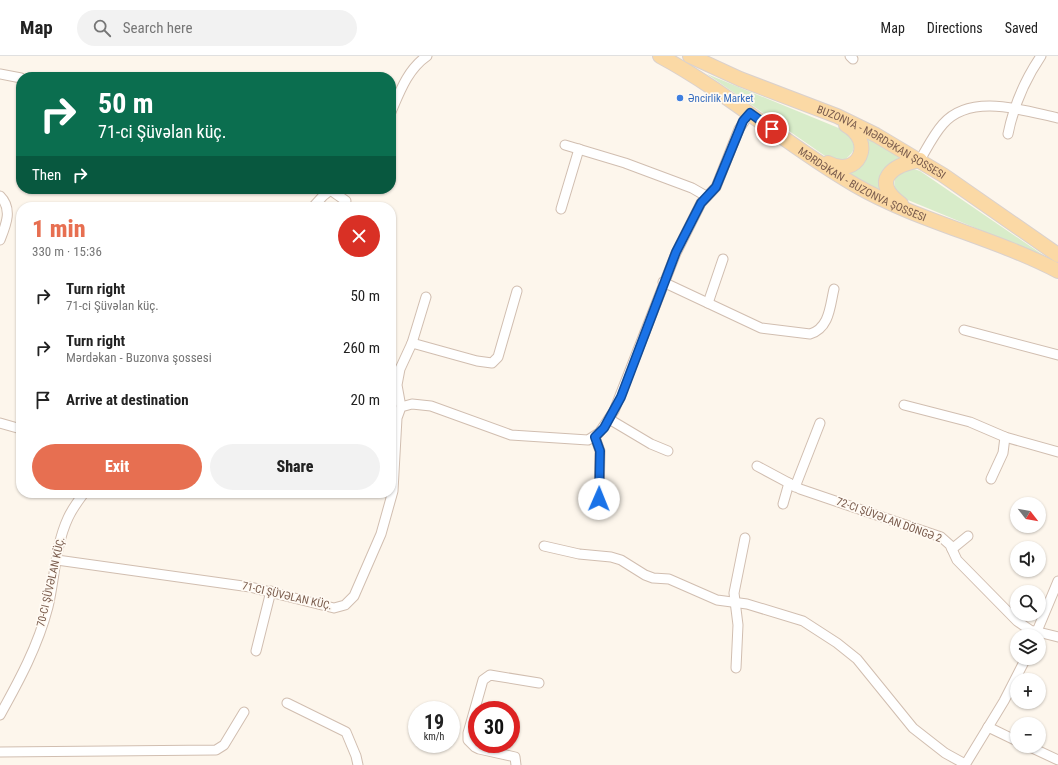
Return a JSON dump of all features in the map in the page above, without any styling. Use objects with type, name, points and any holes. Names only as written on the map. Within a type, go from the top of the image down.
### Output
[{"type":"main road","name":"MƏRDƏKAN - BUZONVA ŞOSSESI","points":[[660,56],[706,82],[794,145],[855,185],[918,216],[1024,256],[1058,272]]},
{"type":"main road","name":"BUZONVA - MƏRDƏKAN ŞOSSESI","points":[[696,57],[740,79],[817,108],[859,126],[920,160],[1058,255]]},
{"type":"main road","points":[[794,145],[833,166],[844,168],[856,161],[862,145],[860,136],[854,129],[817,108]]},
{"type":"main road","points":[[918,216],[890,195],[887,189],[886,181],[896,166],[920,160]]},
{"type":"street","points":[[396,101],[415,59],[427,56]]},
{"type":"street","points":[[1008,134],[1014,107],[1041,56]]},
{"type":"street","points":[[0,74],[16,77]]},
{"type":"street","points":[[920,160],[943,124],[957,113],[975,107],[1014,107],[1058,118]]},
{"type":"street","points":[[426,297],[412,344],[403,359],[397,385],[401,407],[412,404],[432,406],[511,435],[582,441],[595,437],[609,419],[621,397],[663,282],[676,252],[706,196],[716,187],[739,128],[750,113]]},
{"type":"street","points":[[565,145],[684,185],[706,196]]},
{"type":"street","points":[[562,210],[578,149]]},
{"type":"street","points":[[318,202],[325,194]]},
{"type":"street","points":[[337,194],[346,201]]},
{"type":"street","points":[[0,196],[8,209],[7,218],[0,240]]},
{"type":"street","points":[[708,303],[723,259]]},
{"type":"street","points":[[663,282],[760,328],[810,334],[825,324],[834,288]]},
{"type":"street","points":[[412,344],[476,361],[492,363],[498,357],[517,291]]},
{"type":"street","points":[[964,330],[1058,355]]},
{"type":"street","points":[[904,405],[970,422],[1005,437],[1058,452]]},
{"type":"street","name":"71-CI ŞÜVƏLAN KÜÇ.","points":[[396,447],[397,418],[401,407]]},
{"type":"street","points":[[609,419],[651,444],[668,451]]},
{"type":"street","points":[[0,423],[16,428]]},
{"type":"street","points":[[783,504],[820,423]]},
{"type":"street","points":[[595,437],[600,451],[599,499]]},
{"type":"street","points":[[992,479],[1003,453],[1005,437]]},
{"type":"street","name":"72-CI ŞÜVƏLAN DÖNGƏ 2","points":[[757,466],[792,485],[946,541],[957,560],[1017,621],[1027,629]]},
{"type":"street","name":"70-CI ŞÜVƏLAN KÜÇ.","points":[[0,715],[21,678],[37,640],[48,607],[66,523],[81,498]]},
{"type":"street","name":"71-CI ŞÜVƏLAN KÜÇ.","points":[[57,560],[227,583],[271,591],[334,608],[345,605],[354,596],[373,555],[388,513],[391,498]]},
{"type":"street","points":[[952,549],[968,536]]},
{"type":"street","points":[[736,668],[738,625],[734,593],[745,538]]},
{"type":"street","points":[[544,546],[567,552],[611,557],[653,578],[668,579],[717,600],[747,604],[803,621],[837,643],[857,659],[913,728],[945,753],[965,765],[1014,684],[1023,665]]},
{"type":"street","points":[[1038,629],[1058,581]]},
{"type":"street","points":[[256,651],[271,591]]},
{"type":"street","name":"72-CI ŞÜVƏLAN DÖNGƏ 2","points":[[1046,635],[1058,637]]},
{"type":"street","points":[[516,765],[515,757],[475,747],[468,740],[468,733],[483,680],[486,677],[490,675],[539,683]]},
{"type":"street","points":[[287,703],[346,732],[358,765]]},
{"type":"street","points":[[0,752],[216,750],[224,745],[244,712]]},
{"type":"street","points":[[988,727],[1010,738]]},
{"type":"street","points":[[1043,753],[1058,760]]},
{"type":"green space","points":[[707,74],[841,129],[853,141],[854,149],[843,161],[828,158]]},
{"type":"green space","points":[[865,135],[903,157],[896,159],[887,166],[883,180],[882,193],[844,172]]},
{"type":"green space","points":[[911,168],[920,171],[1046,257],[903,198],[896,190],[894,184],[895,177],[897,173]]},
{"type":"place","name":"Əncirlik Market","points":[[680,98]]},
{"type":"route","points":[[599,499],[600,451],[595,437],[604,428],[621,397],[663,282],[676,252],[701,203],[716,187],[743,121],[750,113],[772,129]]}]
